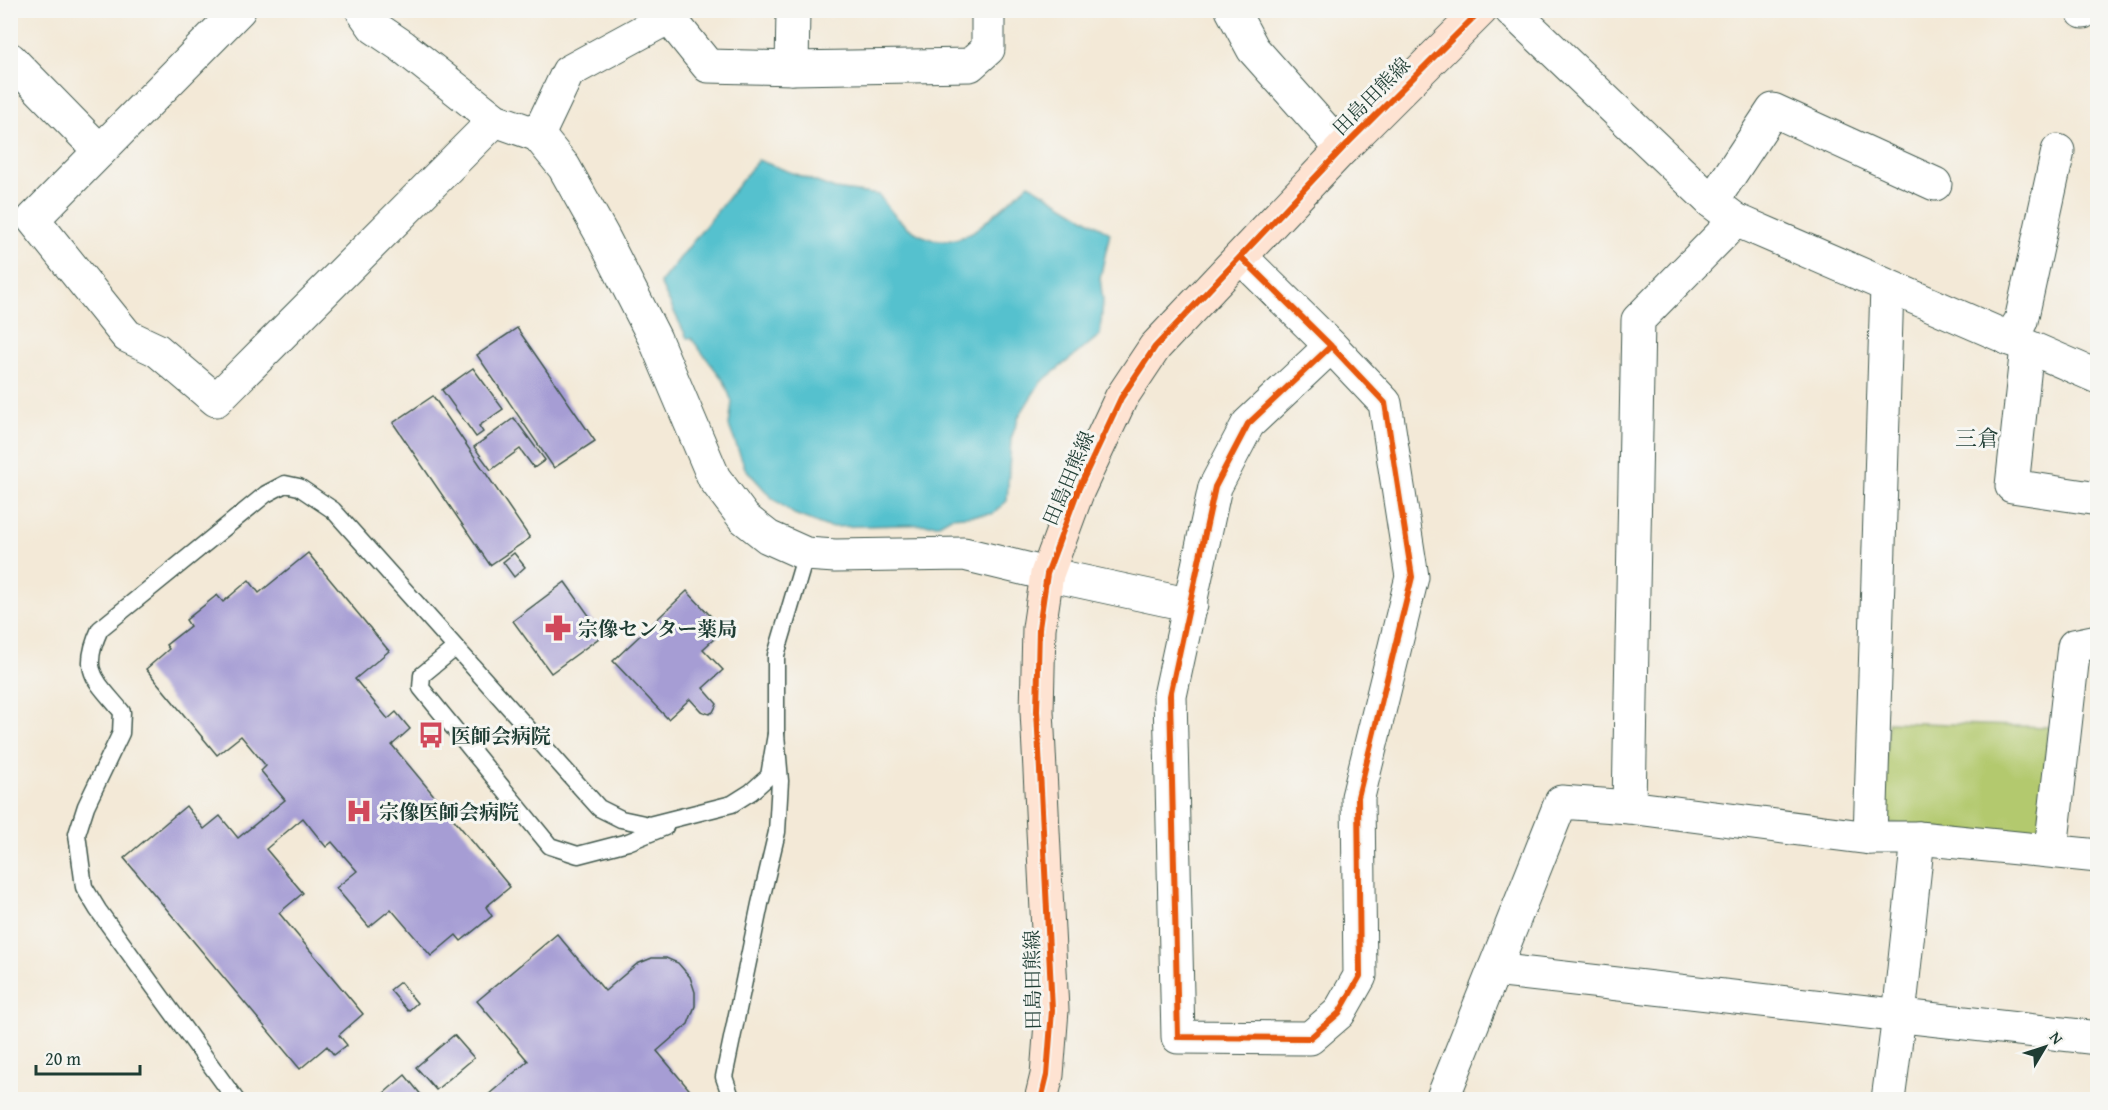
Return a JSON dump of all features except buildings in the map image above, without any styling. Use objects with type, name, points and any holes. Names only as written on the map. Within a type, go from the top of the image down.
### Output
[{"type":"main road","name":"田島田熊線","points":[[1041,1100],[1047,1075],[1052,1010],[1037,711],[1039,628],[1047,574],[1078,490],[1121,398],[1155,347],[1342,149],[1481,10]]},
{"type":"street","points":[[239,10],[33,219],[127,336],[157,350],[216,400],[495,120]]},
{"type":"street","points":[[362,10],[374,27],[402,46],[495,120],[538,135],[564,167],[655,339],[714,478],[744,518],[768,537],[806,554],[835,556],[964,554],[1191,606]]},
{"type":"street","points":[[792,68],[793,10]]},
{"type":"street","points":[[538,135],[568,72],[666,14],[708,66],[792,68],[970,65],[988,49],[988,10]]},
{"type":"street","points":[[1232,10],[1253,49],[1342,149]]},
{"type":"street","points":[[1510,10],[1724,211],[1887,286],[2097,377]]},
{"type":"street","points":[[10,59],[100,151]]},
{"type":"street","points":[[1629,807],[1638,320],[1724,211],[1773,110],[1935,184]]},
{"type":"street","points":[[2058,151],[2021,321],[2012,486],[2097,499]]},
{"type":"street","points":[[1241,257],[1331,345],[1385,403],[1412,577],[1358,797],[1360,976],[1339,1013],[1310,1038],[1178,1036],[1170,696],[1215,487],[1248,424],[1331,345]]},
{"type":"street","points":[[1870,838],[1887,286]]},
{"type":"street","points":[[2051,850],[2074,646],[2097,641]]},
{"type":"street","points":[[1442,1100],[1561,802],[1629,807],[1870,838],[1918,838],[2097,856]]},
{"type":"street","points":[[1888,1100],[1918,838]]},
{"type":"street","points":[[1494,970],[2097,1038]]},
{"type":"lane","points":[[236,1100],[98,910],[84,887],[77,834],[86,806],[121,733],[122,712],[94,678],[90,665],[91,649],[100,629],[267,494],[285,484],[299,487],[333,510],[599,808],[621,819],[649,825],[732,804],[751,792],[769,776],[776,734]]},
{"type":"lane","points":[[732,1100],[724,1077],[777,832],[780,782],[776,734],[776,655],[806,554]]},
{"type":"lane","points":[[455,648],[422,675],[421,688],[550,846],[578,855],[628,842],[704,810]]},
{"type":"green space","points":[[1888,722],[2049,727],[2040,826],[2028,841],[1890,823],[1883,811]]},
{"type":"water","points":[[758,160],[835,189],[879,195],[887,207],[907,227],[931,239],[958,238],[972,232],[1029,184],[1110,233],[1100,278],[1103,301],[1100,335],[1040,383],[1019,416],[1011,439],[1007,501],[992,514],[951,517],[939,524],[828,527],[794,514],[771,497],[745,468],[729,426],[732,402],[724,381],[691,338],[687,338],[660,283]]},
{"type":"cycle path","points":[[1041,1100],[1047,1075],[1052,1010],[1037,711],[1039,628],[1047,574],[1078,490],[1121,398],[1155,347],[1342,149],[1481,10]]},
{"type":"cycle path","points":[[1241,257],[1331,346],[1385,403],[1412,577],[1358,797],[1360,976],[1339,1013],[1310,1038],[1178,1037],[1170,696],[1215,487],[1248,424],[1331,346]]},
{"type":"place","name":"宗像センター薬局","points":[[558,628]]},
{"type":"place","name":"医師会病院","points":[[431,735]]},
{"type":"place","name":"宗像医師会病院","points":[[359,811]]},
{"type":"district","name":"三倉","points":[[1977,438]]}]
